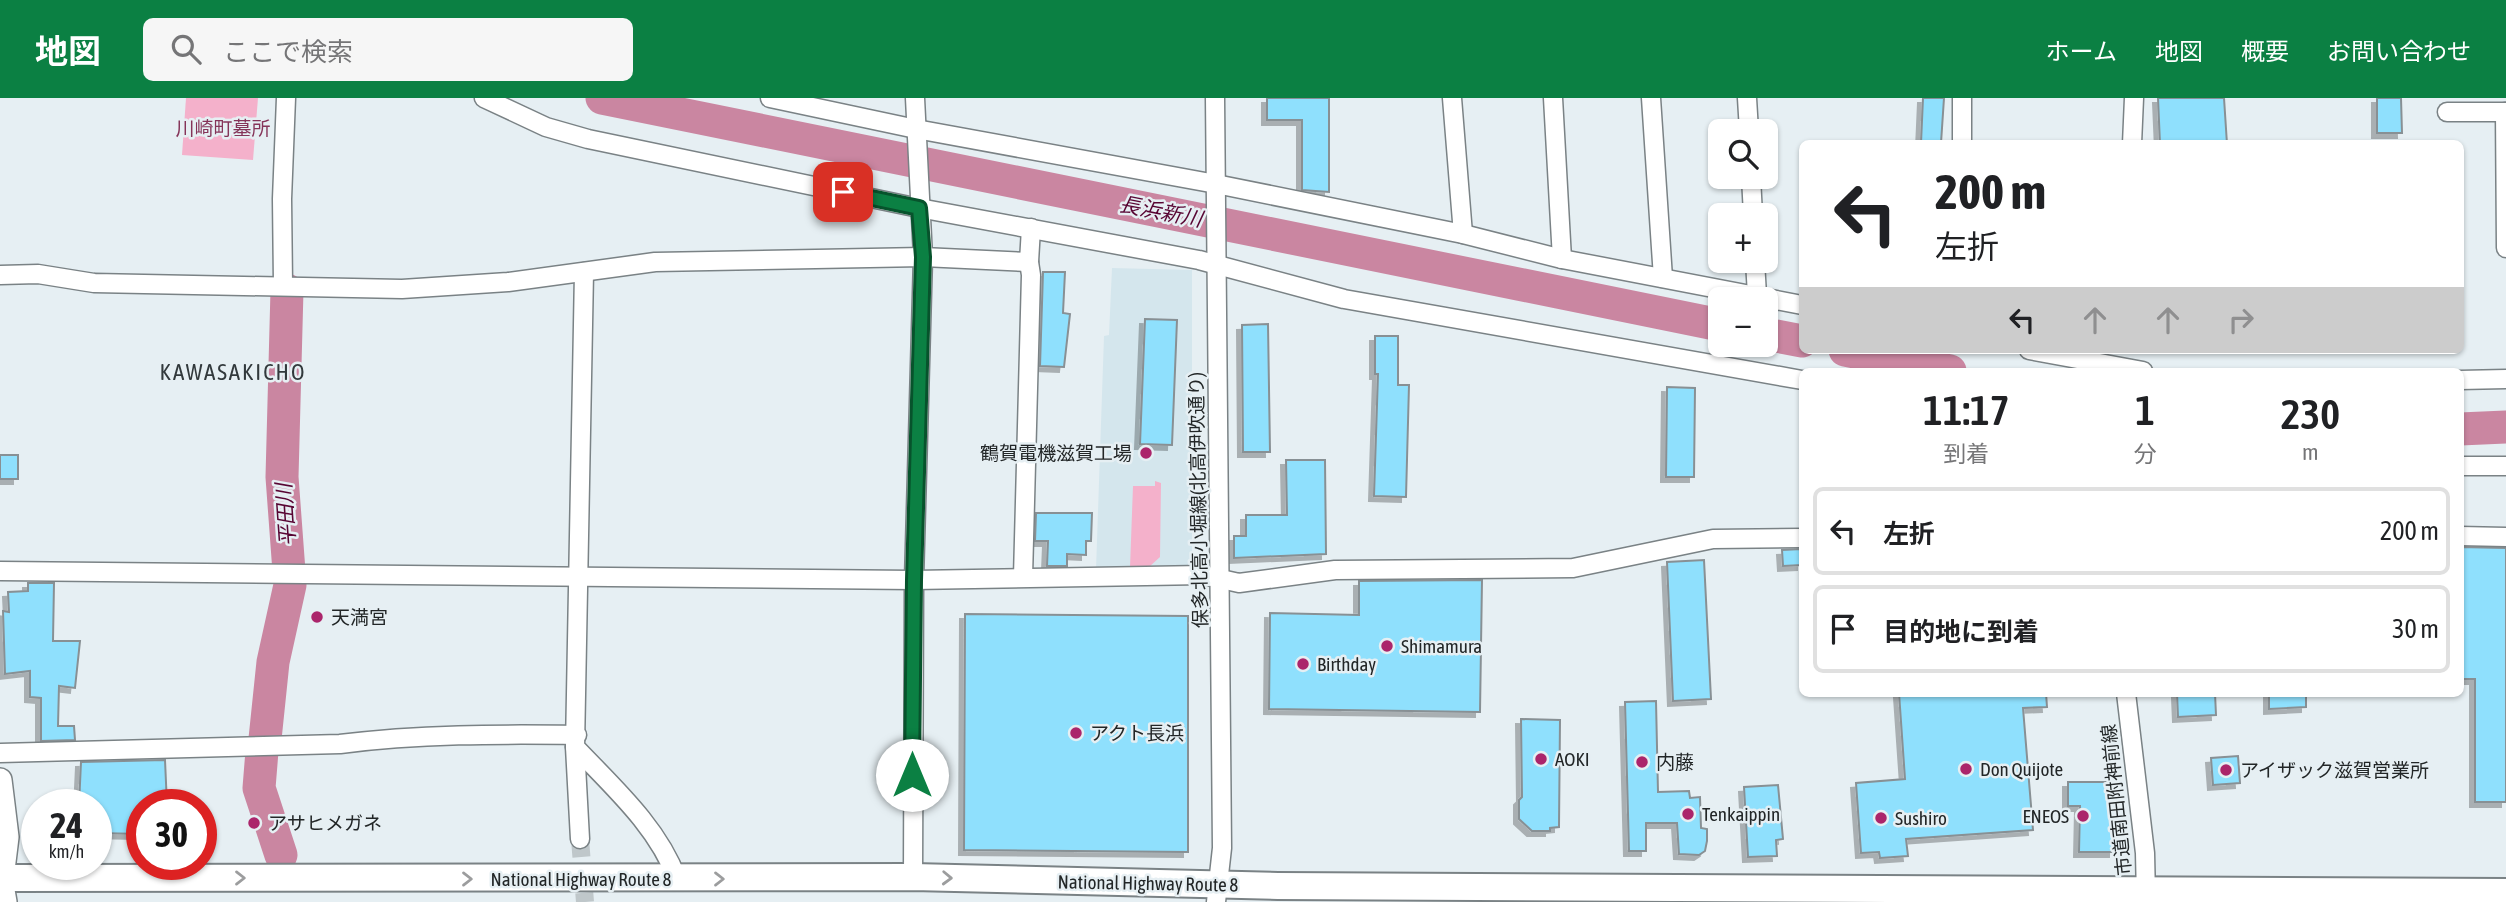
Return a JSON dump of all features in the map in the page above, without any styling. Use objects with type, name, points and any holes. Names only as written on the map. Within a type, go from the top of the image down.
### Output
[{"type":"highway","name":"National Highway Route 8","points":[[2,882],[913,877],[1217,892],[1278,886],[2146,896],[2506,892]]},
{"type":"main road","points":[[0,780],[7,837],[2,882]]},
{"type":"street","points":[[283,284],[282,199],[286,98]]},
{"type":"street","points":[[484,98],[545,127],[588,139],[919,203],[1031,228],[1216,261],[1344,299],[1799,379]]},
{"type":"street","points":[[770,98],[916,134],[1216,191],[1463,234],[1562,259],[1713,287]]},
{"type":"street","points":[[913,877],[914,580],[923,257],[915,98]]},
{"type":"street","name":"保多北高小堀線(北高伊吹通り)","points":[[1215,98],[1222,848],[1217,892]]},
{"type":"street","points":[[1452,98],[1463,234]]},
{"type":"street","points":[[1553,98],[1562,259]]},
{"type":"street","points":[[1651,98],[1663,278]]},
{"type":"street","points":[[1747,98],[1748,119]]},
{"type":"street","points":[[1962,98],[1962,140]]},
{"type":"street","points":[[2132,140],[2134,98]]},
{"type":"street","points":[[2447,112],[2505,112],[2506,248]]},
{"type":"street","points":[[1023,577],[1031,228]]},
{"type":"street","points":[[0,275],[38,274],[93,283],[283,284],[402,289],[508,282],[655,262],[923,257],[1029,262]]},
{"type":"street","points":[[580,839],[576,741],[584,272]]},
{"type":"street","points":[[1778,300],[1799,304]]},
{"type":"street","points":[[2058,354],[2122,363]]},
{"type":"street","points":[[2464,380],[2506,379]]},
{"type":"street","points":[[2464,466],[2506,466]]},
{"type":"street","points":[[2464,536],[2506,537]]},
{"type":"street","points":[[0,571],[580,579],[914,580],[1203,575],[1239,583],[1335,570],[1573,568],[1713,539],[1799,538]]},
{"type":"street","name":"市道南田附神前線","points":[[2126,697],[2145,853],[2146,896]]},
{"type":"street","points":[[0,753],[340,744],[385,738],[487,734],[576,741],[634,810],[669,858],[677,879]]},
{"type":"shaded area","name":"鶴賀電機滋賀工場","points":[[1112,268],[1192,270],[1192,570],[1096,570],[1104,336],[1109,335]]},
{"type":"green space","name":"川崎町墓所","points":[[186,98],[258,98],[253,160],[182,155]]},
{"type":"green space","points":[[1155,481],[1161,483],[1160,557],[1149,567],[1130,568],[1133,486],[1155,486]]},
{"type":"building","points":[[1267,98],[1329,98],[1329,192],[1302,190],[1302,120],[1267,120]]},
{"type":"building","points":[[1923,98],[1944,98],[1941,140],[1921,140]]},
{"type":"building","points":[[2158,98],[2224,98],[2227,140],[2160,140]]},
{"type":"building","points":[[2377,98],[2401,98],[2402,133],[2377,133]]},
{"type":"building","points":[[1043,272],[1065,272],[1063,313],[1070,314],[1064,367],[1040,366]]},
{"type":"building","points":[[1145,319],[1177,320],[1172,445],[1140,444]]},
{"type":"building","points":[[1268,324],[1270,452],[1243,452],[1242,325]]},
{"type":"building","points":[[1375,336],[1398,336],[1398,385],[1409,385],[1406,497],[1374,496],[1378,374],[1375,374]]},
{"type":"building","points":[[1667,387],[1695,388],[1694,477],[1666,477]]},
{"type":"building","points":[[0,455],[18,455],[18,479],[0,479]]},
{"type":"building","points":[[1286,460],[1325,460],[1326,554],[1234,558],[1234,536],[1246,536],[1246,515],[1287,515]]},
{"type":"building","points":[[1036,513],[1092,513],[1091,541],[1086,541],[1086,555],[1067,554],[1067,566],[1047,566],[1048,541],[1035,541]]},
{"type":"building","points":[[2464,547],[2506,548],[2506,802],[2475,802],[2475,679],[2464,679]]},
{"type":"building","points":[[1799,549],[1799,565],[1783,566],[1782,550]]},
{"type":"building","points":[[1704,560],[1711,699],[1673,701],[1667,562]]},
{"type":"building","points":[[1482,580],[1480,712],[1269,709],[1270,613],[1359,615],[1359,581]]},
{"type":"building","points":[[28,583],[54,583],[53,641],[80,641],[75,688],[59,686],[58,726],[74,726],[75,740],[41,741],[41,698],[30,697],[30,671],[5,674],[3,611],[9,612],[8,592],[28,591]]},
{"type":"building","name":"アクト長浜","points":[[965,614],[1188,616],[1188,852],[964,850]]},
{"type":"building","name":"Don Quijote","points":[[1899,697],[2046,697],[2047,707],[2023,708],[2033,830],[1906,839],[1908,856],[1880,858],[1879,852],[1861,853],[1856,783],[1905,779]]},
{"type":"building","points":[[2177,697],[2215,697],[2216,715],[2178,717]]},
{"type":"building","points":[[2269,697],[2306,697],[2306,707],[2269,709]]},
{"type":"building","name":"内藤","points":[[1656,701],[1658,792],[1689,791],[1690,798],[1700,797],[1701,828],[1707,829],[1707,841],[1705,851],[1699,855],[1679,854],[1677,823],[1646,823],[1646,851],[1629,851],[1625,702]]},
{"type":"building","name":"AOKI","points":[[1521,719],[1560,720],[1559,827],[1550,828],[1550,831],[1532,831],[1519,819],[1519,800],[1522,797]]},
{"type":"building","name":"アイザック滋賀営業所","points":[[2238,756],[2240,783],[2213,785],[2211,758]]},
{"type":"building","points":[[165,760],[166,789],[126,789],[126,834],[112,833],[112,789],[80,789],[81,762]]},
{"type":"building","points":[[2068,782],[2110,782],[2110,801],[2115,800],[2114,852],[2079,852],[2080,806],[2068,806]]},
{"type":"building","points":[[1778,785],[1783,839],[1776,840],[1777,856],[1748,857],[1744,787]]},
{"type":"waterway","name":"長浜新川","points":[[602,98],[1708,323]]},
{"type":"waterway","name":"平田川","points":[[265,739],[273,662],[290,585],[282,477],[287,290]]},
{"type":"waterway","name":"長浜新川","points":[[1778,336],[1799,340]]},
{"type":"waterway","name":"長浜新川","points":[[1865,354],[1935,368]]},
{"type":"waterway","name":"長浜新川","points":[[2464,429],[2506,427]]},
{"type":"waterway","name":"平田川","points":[[262,751],[259,788],[281,855]]},
{"type":"tunnel","points":[[580,839],[585,902]]},
{"type":"place","name":"鶴賀電機滋賀工場","points":[[1146,453]]},
{"type":"place","name":"天満宮","points":[[317,617]]},
{"type":"place","name":"Shimamura","points":[[1387,646]]},
{"type":"place","name":"Birthday","points":[[1303,664]]},
{"type":"place","name":"アクト長浜","points":[[1076,733]]},
{"type":"place","name":"AOKI","points":[[1541,759]]},
{"type":"place","name":"内藤","points":[[1642,762]]},
{"type":"place","name":"Don Quijote","points":[[1966,769]]},
{"type":"place","name":"アイザック滋賀営業所","points":[[2226,770]]},
{"type":"place","name":"Tenkaippin","points":[[1688,814]]},
{"type":"place","name":"ENEOS","points":[[2083,816]]},
{"type":"place","name":"Sushiro","points":[[1881,818]]},
{"type":"place","name":"アサヒメガネ","points":[[254,823]]},
{"type":"district","name":"KAWASAKICHO","points":[[233,372]]},
{"type":"route","points":[[843,192],[919,208],[923,257],[914,580],[912,775]]}]
